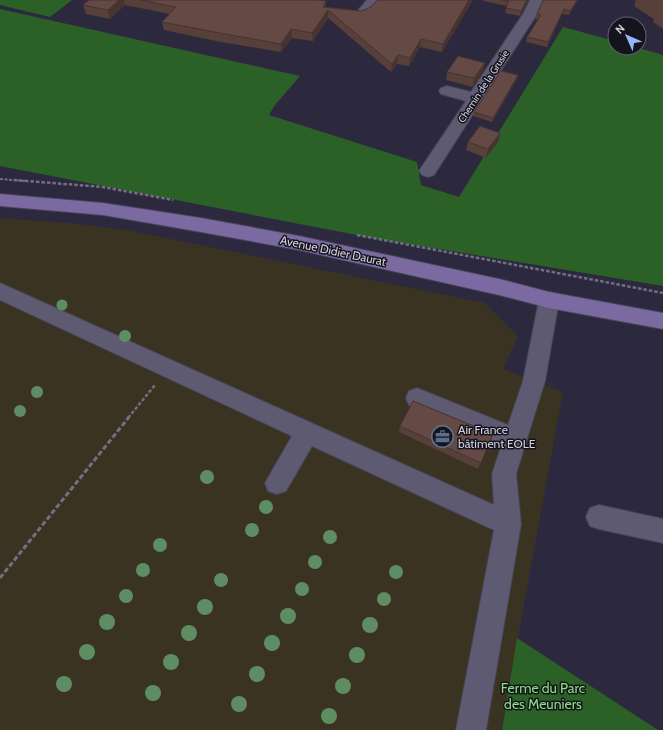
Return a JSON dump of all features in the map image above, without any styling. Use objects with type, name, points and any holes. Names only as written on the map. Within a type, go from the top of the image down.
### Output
[{"type":"main road","name":"Avenue Didier Daurat","points":[[0,200],[103,209],[216,227],[299,243],[499,287],[549,300],[663,321]]},
{"type":"street","points":[[362,14],[374,0]]},
{"type":"street","name":"Chemin de la Grusie","points":[[428,171],[530,14],[537,0]]},
{"type":"street","points":[[447,91],[474,98]]},
{"type":"street","points":[[1,292],[508,524]]},
{"type":"street","points":[[471,730],[508,524],[504,474],[534,381],[549,300]]},
{"type":"street","points":[[417,398],[515,439]]},
{"type":"street","points":[[277,483],[307,433]]},
{"type":"street","points":[[600,517],[663,531]]},
{"type":"path","points":[[0,578],[168,369]]},
{"type":"shaded area","points":[[0,218],[79,224],[126,230],[485,303],[518,336],[503,369],[563,392],[501,730],[0,730]]},
{"type":"green space","points":[[0,0],[72,0],[50,17],[0,5]]},
{"type":"green space","points":[[0,9],[300,76],[275,105],[269,115],[417,162],[421,185],[459,197],[563,27],[607,39],[607,56],[647,56],[647,50],[663,55],[663,286],[367,237],[0,166]]},
{"type":"green space","name":"Ferme du Parc des Meuniers","points":[[517,638],[658,730],[502,730]]},
{"type":"building","points":[[89,0],[119,0],[108,10],[83,5]]},
{"type":"building","points":[[140,0],[318,0],[326,1],[323,7],[361,11],[369,8],[377,0],[469,0],[443,44],[421,39],[410,58],[398,55],[392,64],[328,10],[312,33],[291,29],[281,44],[162,22],[176,7]]},
{"type":"building","points":[[503,0],[527,0],[521,11],[506,8],[509,1]]},
{"type":"building","points":[[543,0],[577,0],[570,11],[564,9],[548,42],[527,37],[541,15],[537,14]]},
{"type":"building","points":[[458,56],[485,63],[474,78],[447,72]]},
{"type":"building","points":[[501,71],[518,75],[493,118],[474,112]]},
{"type":"building","points":[[480,126],[500,133],[488,149],[468,142]]},
{"type":"building","points":[[413,401],[493,434],[481,463],[400,426]]},
{"type":"place","name":"Air France bâtiment EOLE","points":[[442,437]]}]
